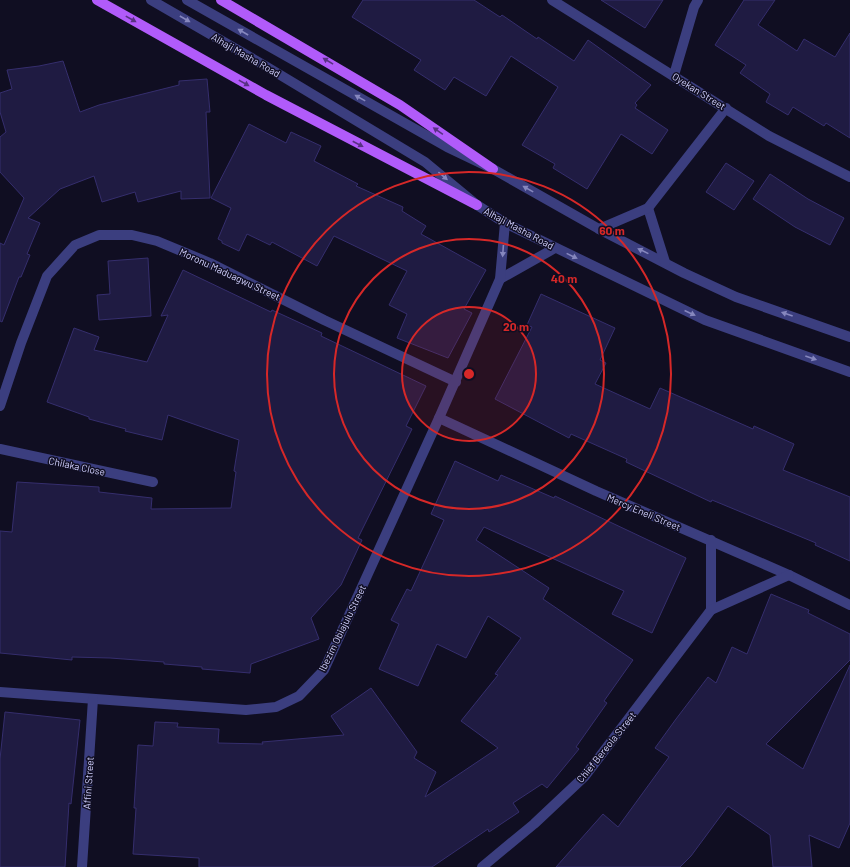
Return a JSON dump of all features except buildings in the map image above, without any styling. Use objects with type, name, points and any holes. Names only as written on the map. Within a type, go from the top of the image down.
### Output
[{"type":"main road","points":[[96,0],[266,95],[477,205]]},
{"type":"main road","points":[[221,0],[400,105],[493,169]]},
{"type":"street","name":"Alhaji Masha Road","points":[[151,0],[426,162],[477,205],[505,223],[705,320],[850,372]]},
{"type":"street","name":"Alhaji Masha Road","points":[[187,0],[447,147],[493,169],[599,229],[684,273],[736,297],[850,337]]},
{"type":"street","name":"Oyekan Street","points":[[552,0],[674,75],[769,136],[850,177]]},
{"type":"street","points":[[674,75],[694,7],[698,0]]},
{"type":"street","points":[[599,229],[648,208],[726,108]]},
{"type":"street","points":[[648,208],[665,262]]},
{"type":"street","name":"Ibezim Obiajulu Street","points":[[0,692],[246,710],[276,707],[299,696],[324,670],[456,382],[500,279],[505,223]]},
{"type":"street","name":"Moronu Maduagwu Street","points":[[0,406],[21,343],[47,276],[75,245],[99,235],[132,235],[158,241],[210,262],[324,320],[456,382]]},
{"type":"street","points":[[500,279],[555,248]]},
{"type":"street","name":"Mercy Eneli Street","points":[[439,418],[596,491],[789,575],[850,605]]},
{"type":"street","name":"Chilaka Close","points":[[0,449],[153,482]]},
{"type":"street","points":[[711,540],[711,610],[789,575]]},
{"type":"street","name":"Chief Bereola Street","points":[[482,867],[534,824],[585,776],[711,610]]},
{"type":"street","name":"Affini Street","points":[[82,867],[93,699]]}]
